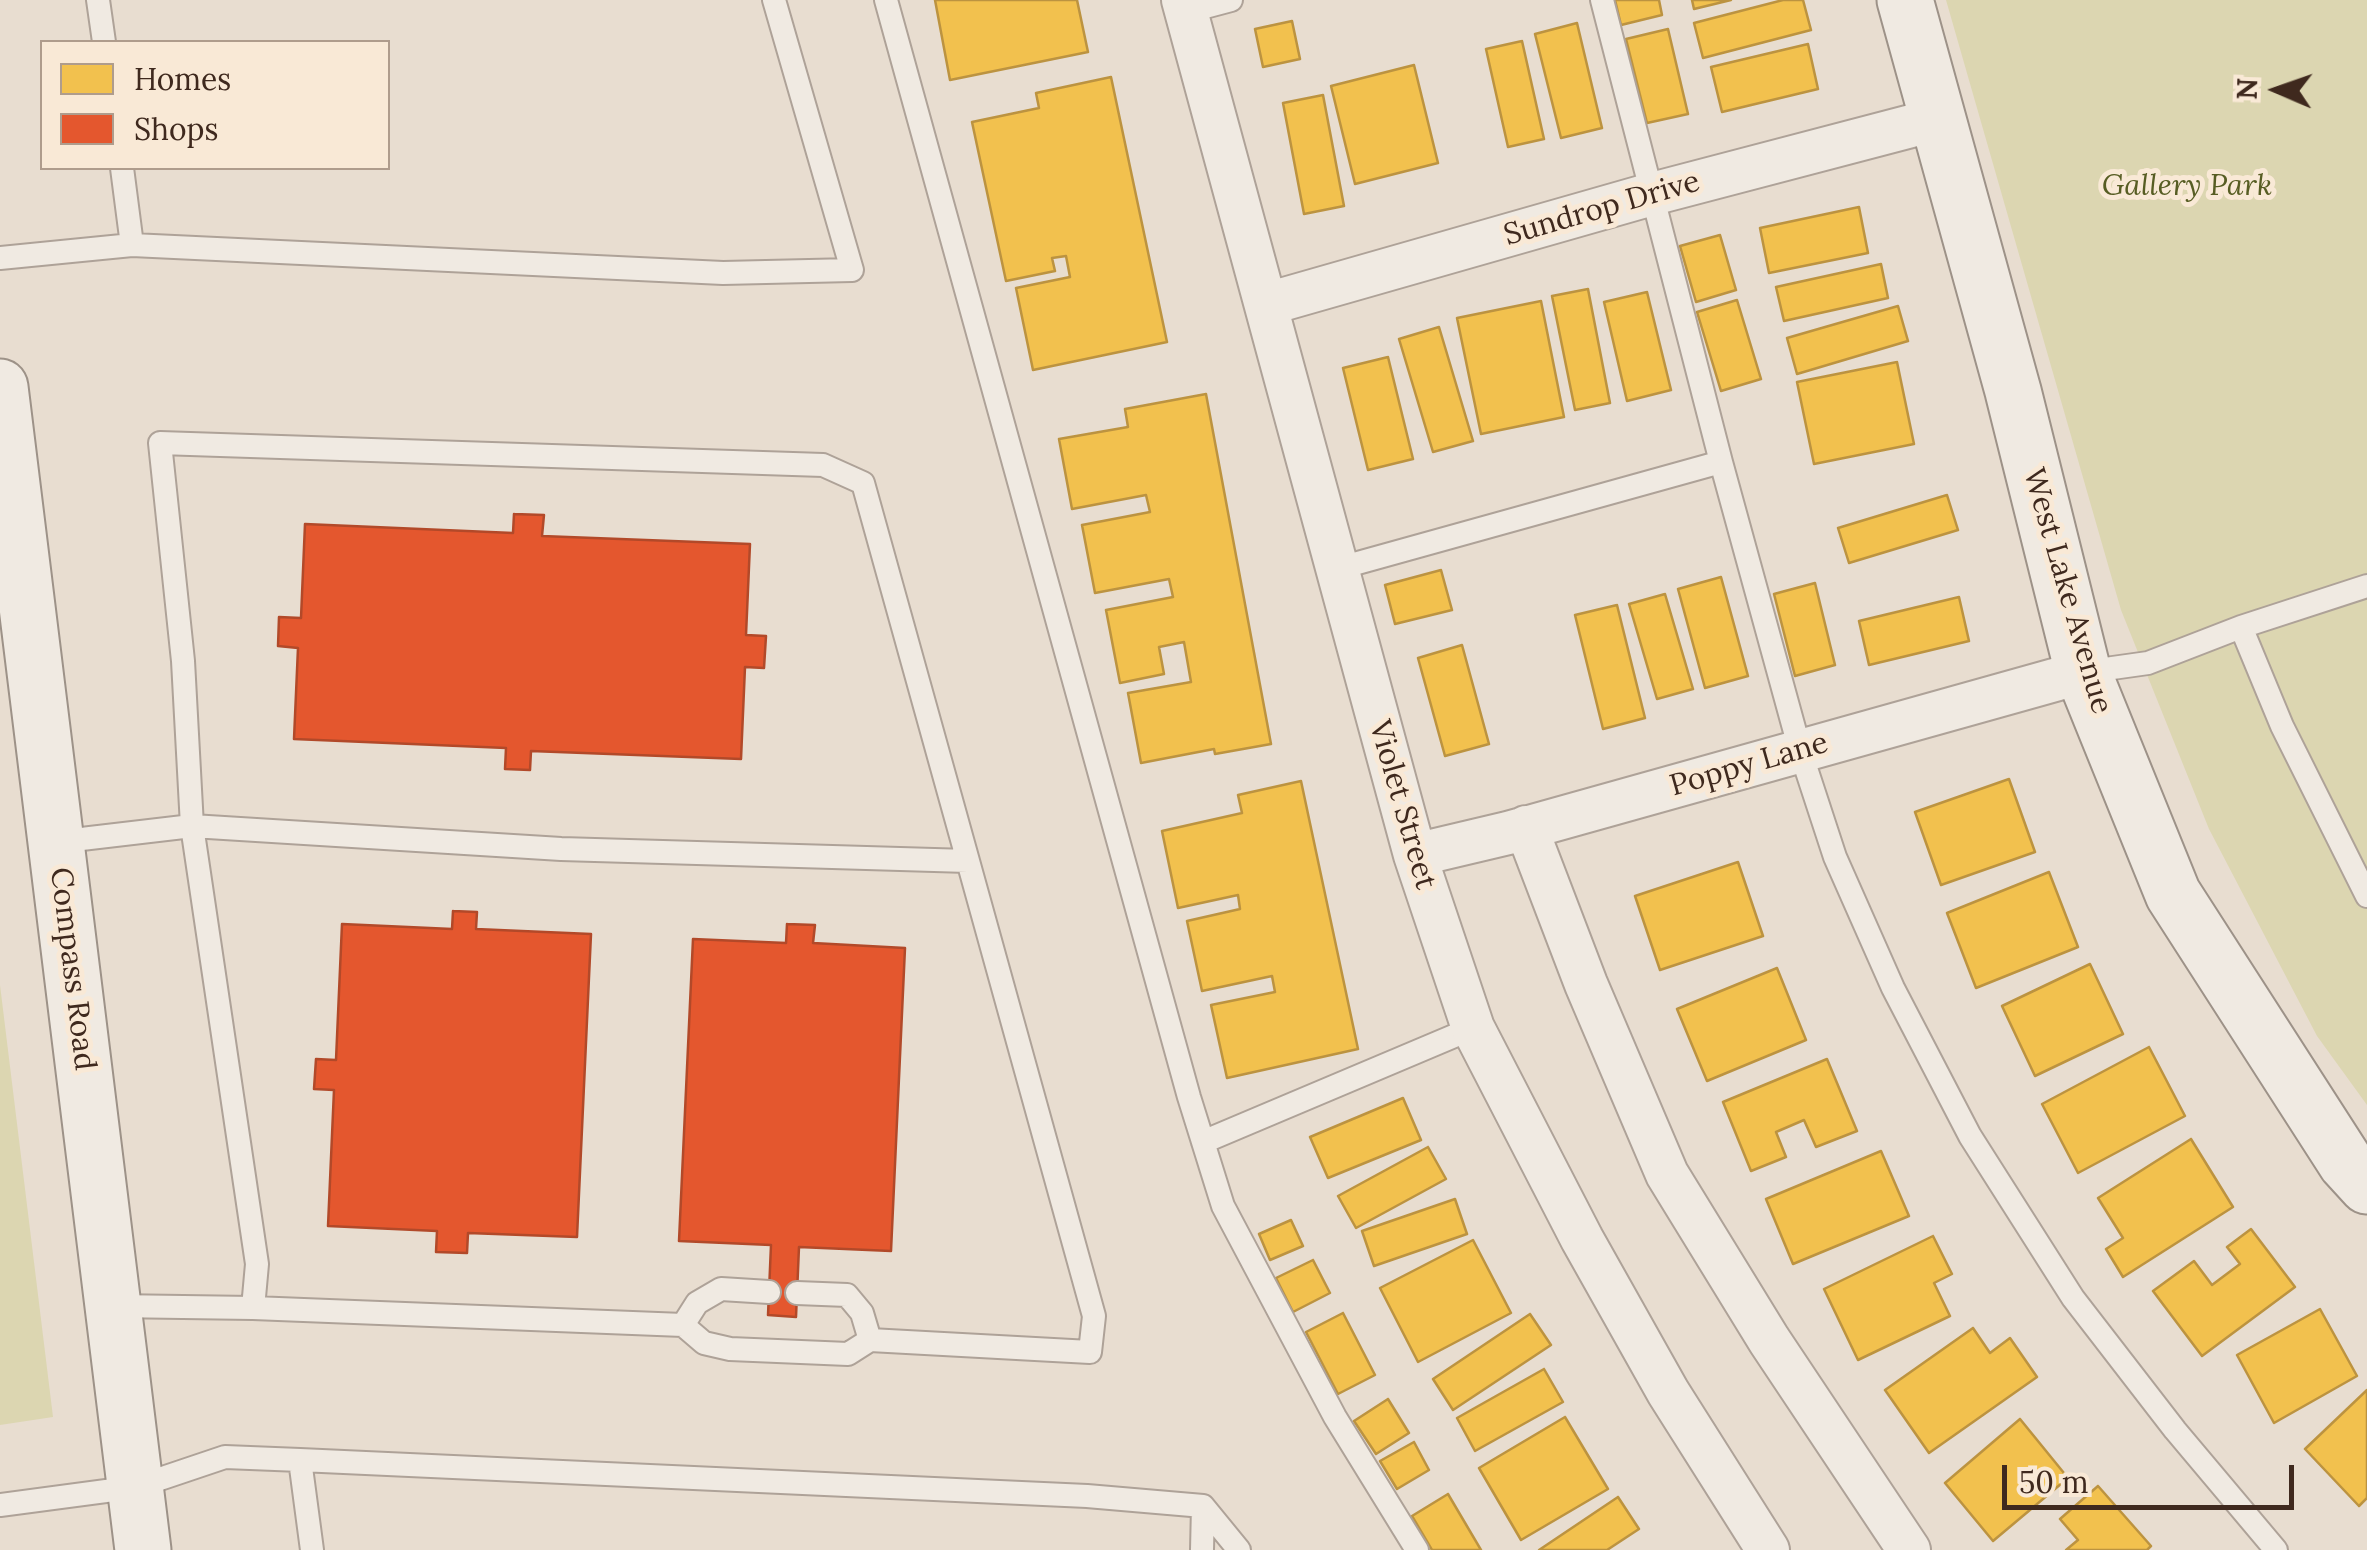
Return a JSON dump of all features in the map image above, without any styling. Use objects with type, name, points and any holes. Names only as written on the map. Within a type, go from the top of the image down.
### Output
[{"type":"street","name":"West Lake Avenue","points":[[1905,0],[2013,391],[2083,672],[2172,894],[2346,1163],[2367,1186]]},
{"type":"street","name":"Violet Street","points":[[1184,6],[1414,854],[1473,1028],[1582,1239],[1668,1392],[1768,1550]]},
{"type":"street","name":"Sundrop Drive","points":[[1267,304],[1652,194],[1938,119]]},
{"type":"street","name":"Compass Road","points":[[0,387],[144,1550]]},
{"type":"street","name":"Poppy Lane","points":[[1414,854],[1526,828],[2083,672]]},
{"type":"street","points":[[1526,828],[1586,984],[1667,1174],[1769,1340],[1909,1550]]},
{"type":"lane","points":[[98,0],[104,40]]},
{"type":"lane","points":[[0,258],[132,245],[723,273],[852,270],[774,0]]},
{"type":"lane","points":[[886,0],[1223,1206],[1335,1417],[1417,1550]]},
{"type":"lane","points":[[1184,6],[1231,0]]},
{"type":"lane","points":[[1602,0],[1721,462],[1800,750],[1835,857],[1893,988],[1970,1136],[2073,1298],[2175,1430],[2276,1550]]},
{"type":"lane","points":[[122,170],[132,245]]},
{"type":"lane","points":[[114,1306],[683,1325],[704,1342],[730,1349],[848,1354],[870,1340],[1090,1352],[1094,1316],[863,483],[823,465],[160,443],[184,660],[192,826],[257,1264],[252,1308]]},
{"type":"lane","points":[[1336,568],[1721,462]]},
{"type":"lane","points":[[2083,672],[2148,663],[2241,627],[2367,586]]},
{"type":"lane","points":[[2241,627],[2282,726],[2367,896]]},
{"type":"lane","points":[[56,842],[192,826],[561,849],[968,861]]},
{"type":"lane","points":[[1203,1142],[1473,1028]]},
{"type":"lane","points":[[683,1325],[698,1302],[720,1290],[769,1292]]},
{"type":"lane","points":[[797,1293],[846,1295],[862,1313],[870,1340]]},
{"type":"lane","points":[[0,1505],[136,1487],[224,1457],[1086,1496],[1203,1506],[1240,1550]]},
{"type":"lane","points":[[300,1460],[312,1550]]},
{"type":"lane","points":[[1202,1550],[1203,1506]]},
{"type":"green space","name":"Gallery Park","points":[[1946,0],[2367,0],[2367,1105],[2317,1036],[2209,829],[2121,610]]},
{"type":"green space","points":[[0,985],[53,1417],[0,1425]]},
{"type":"building: Homes","points":[[935,0],[1077,0],[1088,52],[950,80]]},
{"type":"building: Homes","points":[[1615,0],[1659,0],[1662,15],[1621,25]]},
{"type":"building: Homes","points":[[1692,0],[1731,0],[1694,9]]},
{"type":"building: Homes","points":[[1783,0],[1803,0],[1811,30],[1703,58],[1694,23]]},
{"type":"building: Homes","points":[[1292,21],[1300,59],[1263,67],[1255,29]]},
{"type":"building: Homes","points":[[1577,23],[1602,128],[1561,138],[1535,34]]},
{"type":"building: Homes","points":[[1668,29],[1688,114],[1647,123],[1626,39]]},
{"type":"building: Homes","points":[[1522,41],[1544,139],[1508,147],[1486,49]]},
{"type":"building: Homes","points":[[1808,44],[1818,89],[1722,112],[1711,67]]},
{"type":"building: Homes","points":[[1414,65],[1438,163],[1355,184],[1331,86]]},
{"type":"building: Homes","points":[[1111,77],[1167,342],[1033,370],[1016,288],[1070,277],[1066,256],[1052,258],[1055,271],[1006,281],[972,122],[1039,108],[1036,93]]},
{"type":"building: Homes","points":[[1323,95],[1344,206],[1304,214],[1283,103]]},
{"type":"building: Homes","points":[[1859,207],[1868,253],[1769,273],[1760,228]]},
{"type":"building: Homes","points":[[1720,235],[1736,290],[1696,302],[1680,246]]},
{"type":"building: Homes","points":[[1881,264],[1888,298],[1784,321],[1776,287]]},
{"type":"building: Homes","points":[[1588,289],[1610,403],[1575,410],[1552,296]]},
{"type":"building: Homes","points":[[1647,292],[1671,390],[1627,401],[1604,302]]},
{"type":"building: Homes","points":[[1737,300],[1761,379],[1721,391],[1697,312]]},
{"type":"building: Homes","points":[[1541,301],[1564,417],[1481,434],[1457,318]]},
{"type":"building: Homes","points":[[1898,306],[1908,341],[1797,374],[1787,338]]},
{"type":"building: Homes","points":[[1439,327],[1473,441],[1433,452],[1399,339]]},
{"type":"building: Homes","points":[[1388,357],[1413,459],[1368,470],[1343,368]]},
{"type":"building: Homes","points":[[1897,362],[1914,444],[1814,464],[1797,382]]},
{"type":"building: Homes","points":[[1206,394],[1271,744],[1215,754],[1214,749],[1141,763],[1128,693],[1191,682],[1184,642],[1159,647],[1164,674],[1120,683],[1106,610],[1173,597],[1169,579],[1095,593],[1082,525],[1150,512],[1146,495],[1072,509],[1059,439],[1128,427],[1125,409]]},
{"type":"building: Homes","points":[[1947,495],[1958,530],[1849,563],[1838,528]]},
{"type":"building: Homes","points":[[1441,570],[1452,610],[1395,624],[1385,585]]},
{"type":"building: Homes","points":[[1721,577],[1748,676],[1705,688],[1678,589]]},
{"type":"building: Homes","points":[[1815,583],[1835,665],[1795,676],[1774,594]]},
{"type":"building: Homes","points":[[1665,594],[1693,689],[1657,699],[1629,604]]},
{"type":"building: Homes","points":[[1959,597],[1969,641],[1869,665],[1859,621]]},
{"type":"building: Homes","points":[[1617,605],[1645,718],[1603,729],[1575,615]]},
{"type":"building: Homes","points":[[1462,645],[1489,744],[1445,756],[1418,658]]},
{"type":"building: Homes","points":[[2009,779],[2035,852],[1941,885],[1915,812]]},
{"type":"building: Homes","points":[[1301,781],[1358,1049],[1227,1078],[1211,1005],[1275,992],[1272,976],[1202,991],[1187,921],[1240,909],[1238,895],[1178,908],[1162,831],[1242,813],[1238,795]]},
{"type":"building: Homes","points":[[1738,862],[1763,936],[1660,970],[1635,896]]},
{"type":"building: Homes","points":[[2049,872],[2078,947],[1976,988],[1947,913]]},
{"type":"building: Homes","points":[[2090,964],[2123,1034],[2035,1076],[2002,1006]]},
{"type":"building: Homes","points":[[1777,968],[1806,1040],[1707,1081],[1677,1009]]},
{"type":"building: Homes","points":[[2149,1047],[2185,1116],[2078,1173],[2042,1104]]},
{"type":"building: Homes","points":[[1827,1059],[1857,1131],[1816,1147],[1804,1120],[1776,1132],[1786,1157],[1751,1171],[1723,1102]]},
{"type":"building: Homes","points":[[1403,1098],[1421,1140],[1328,1178],[1310,1137]]},
{"type":"building: Homes","points":[[2191,1139],[2233,1207],[2123,1277],[2106,1249],[2123,1238],[2098,1198]]},
{"type":"building: Homes","points":[[1428,1147],[1446,1179],[1356,1228],[1338,1196]]},
{"type":"building: Homes","points":[[1881,1151],[1909,1216],[1793,1264],[1766,1199]]},
{"type":"building: Homes","points":[[1455,1199],[1467,1234],[1374,1266],[1362,1231]]},
{"type":"building: Homes","points":[[1291,1220],[1303,1246],[1270,1260],[1259,1234]]},
{"type":"building: Homes","points":[[2251,1229],[2295,1287],[2202,1356],[2153,1291],[2194,1261],[2212,1285],[2240,1264],[2227,1247]]},
{"type":"building: Homes","points":[[1933,1236],[1952,1274],[1934,1283],[1950,1316],[1858,1360],[1824,1289]]},
{"type":"building: Homes","points":[[1473,1240],[1511,1313],[1418,1362],[1380,1288]]},
{"type":"building: Homes","points":[[1313,1260],[1330,1293],[1293,1312],[1276,1278]]},
{"type":"building: Homes","points":[[2320,1309],[2357,1376],[2274,1423],[2237,1355]]},
{"type":"building: Homes","points":[[1343,1313],[1375,1375],[1338,1394],[1306,1332]]},
{"type":"building: Homes","points":[[1530,1314],[1551,1345],[1453,1410],[1433,1379]]},
{"type":"building: Homes","points":[[1973,1328],[1990,1353],[2010,1338],[2037,1377],[1929,1453],[1885,1390]]},
{"type":"building: Homes","points":[[1544,1369],[1563,1402],[1475,1451],[1457,1418]]},
{"type":"building: Homes","points":[[2367,1390],[2367,1498],[2359,1506],[2305,1449]]},
{"type":"building: Homes","points":[[1388,1399],[1409,1433],[1376,1454],[1354,1421]]},
{"type":"building: Homes","points":[[1565,1417],[1608,1489],[1521,1540],[1479,1468]]},
{"type":"building: Homes","points":[[2020,1419],[2068,1478],[1993,1541],[1945,1483]]},
{"type":"building: Homes","points":[[1414,1442],[1429,1470],[1397,1489],[1380,1461]]},
{"type":"building: Homes","points":[[2098,1486],[2151,1546],[2147,1550],[2066,1550],[2078,1540],[2060,1519]]},
{"type":"building: Homes","points":[[1448,1494],[1481,1550],[1432,1550],[1412,1516]]},
{"type":"building: Homes","points":[[1618,1497],[1639,1529],[1607,1550],[1539,1550]]},
{"type":"building: Shops","points":[[514,514],[544,515],[542,536],[750,544],[746,635],[766,636],[764,668],[745,667],[741,759],[531,751],[530,770],[505,769],[506,748],[294,739],[298,648],[278,646],[279,617],[301,618],[305,524],[513,533]]},
{"type":"building: Shops","points":[[453,911],[477,912],[476,929],[591,934],[577,1237],[468,1233],[467,1253],[436,1252],[437,1231],[328,1226],[334,1090],[314,1089],[316,1059],[336,1060],[342,924],[452,929]]},
{"type":"building: Shops","points":[[787,924],[815,925],[813,943],[905,948],[891,1251],[799,1247],[796,1317],[768,1315],[771,1245],[679,1241],[693,939],[786,943]]}]
